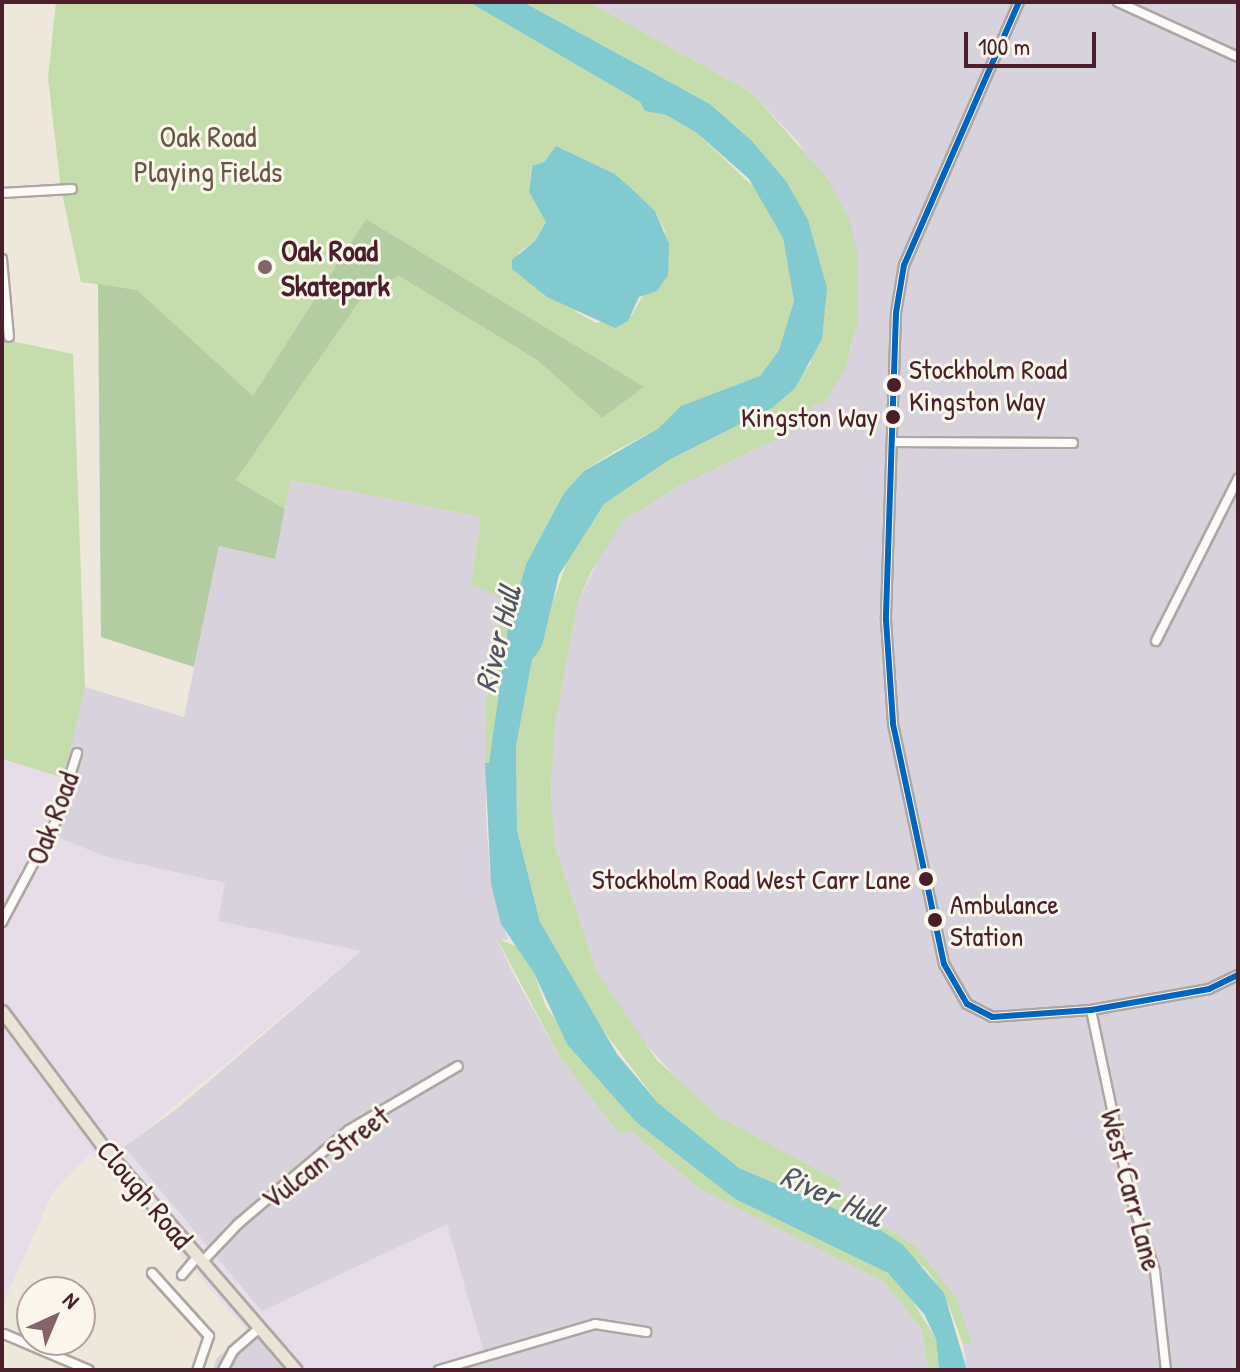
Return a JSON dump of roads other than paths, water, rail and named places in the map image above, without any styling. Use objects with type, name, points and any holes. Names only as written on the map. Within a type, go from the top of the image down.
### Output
[{"type":"main road","name":"Clough Road","points":[[2,1011],[105,1149],[296,1370]]},
{"type":"street","points":[[1019,2],[904,265],[896,313],[895,442],[886,620],[893,724],[947,976],[967,1004],[992,1017],[1091,1010],[1209,989],[1238,975]]},
{"type":"street","points":[[1118,2],[1238,57]]},
{"type":"street","points":[[2,193],[72,189]]},
{"type":"street","points":[[2,259],[9,337]]},
{"type":"street","points":[[895,442],[1073,443]]},
{"type":"street","points":[[1156,641],[1238,479]]},
{"type":"street","name":"Oak Road","points":[[2,922],[56,821],[77,753]]},
{"type":"street","name":"West Carr Lane","points":[[1091,1010],[1130,1195],[1155,1271],[1166,1370]]},
{"type":"street","name":"Vulcan Street","points":[[182,1275],[349,1130],[458,1066]]},
{"type":"street","points":[[152,1273],[209,1336],[197,1370]]},
{"type":"street","points":[[439,1370],[595,1324],[646,1332]]},
{"type":"street","points":[[223,1370],[233,1351],[259,1328]]},
{"type":"street","points":[[4,1334],[89,1370]]},
{"type":"water","points":[[469,2],[523,2],[710,104],[752,141],[786,181],[808,220],[827,288],[822,339],[795,388],[772,408],[669,460],[604,504],[559,575],[542,646],[532,660],[516,747],[517,830],[540,922],[617,1054],[658,1103],[739,1168],[871,1224],[903,1245],[944,1293],[967,1370],[939,1370],[936,1339],[924,1314],[888,1273],[735,1199],[637,1123],[567,1044],[534,973],[501,924],[491,884],[485,763],[489,763],[508,627],[526,564],[564,493],[584,471],[659,428],[681,406],[760,376],[779,350],[794,301],[783,238],[749,179],[697,133],[666,115],[645,111],[640,102]]},
{"type":"water","points":[[556,146],[615,174],[655,211],[669,244],[668,275],[657,291],[639,297],[628,321],[615,328],[547,297],[512,269],[512,260],[535,241],[546,222],[529,192],[532,166],[544,162]]},
{"type":"place","name":"Oak Road Skatepark","points":[[265,267]]},
{"type":"place","name":"Stockholm Road Kingston Way","points":[[894,385]]},
{"type":"place","name":"Kingston Way","points":[[893,417]]},
{"type":"place","name":"Stockholm Road West Carr Lane","points":[[926,879]]},
{"type":"place","name":"Ambulance Station","points":[[935,920]]},
{"type":"park label","name":"Oak Road Playing Fields","points":[[208,153]]},
{"type":"water label","name":"River Hull","points":[[498,639]]},
{"type":"water label","name":"River Hull","points":[[832,1196]]}]
